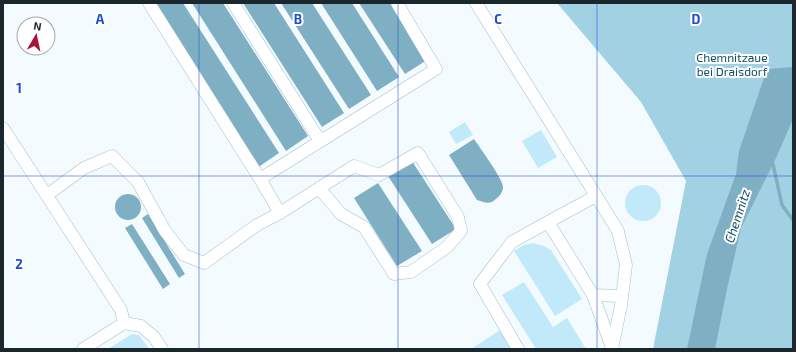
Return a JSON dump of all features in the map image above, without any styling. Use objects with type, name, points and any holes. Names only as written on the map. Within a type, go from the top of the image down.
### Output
[{"type":"lane","points":[[149,3],[280,213]]},
{"type":"lane","points":[[233,3],[320,142]]},
{"type":"lane","points":[[260,179],[436,69],[397,3]]},
{"type":"lane","points":[[476,3],[618,231],[626,265],[612,349]]},
{"type":"lane","points":[[3,128],[121,310],[124,323]]},
{"type":"lane","points":[[46,195],[84,168],[112,156],[138,182],[165,231],[184,255],[204,263],[257,226],[354,166],[379,175],[418,153],[458,217],[461,231],[447,247],[411,272],[394,274],[364,227],[341,214],[319,188]]},
{"type":"lane","points":[[518,349],[480,284],[512,242],[596,196]]},
{"type":"lane","points":[[548,222],[593,295],[612,349]]},
{"type":"lane","points":[[593,295],[622,296]]},
{"type":"lane","points":[[83,349],[124,323],[141,326],[154,337],[162,349]]},
{"type":"green space","name":"Chemnitzaue bei Draisdorf","points":[[557,3],[793,3],[793,349],[653,349],[686,181],[641,102]]},
{"type":"water","points":[[152,3],[183,3],[279,153],[257,168]]},
{"type":"water","points":[[192,3],[223,3],[308,136],[286,151]]},
{"type":"water","points":[[243,3],[274,3],[344,113],[322,127]]},
{"type":"water","points":[[281,3],[312,3],[371,95],[349,109]]},
{"type":"water","points":[[321,3],[352,3],[399,77],[377,91]]},
{"type":"water","points":[[359,3],[391,3],[427,60],[405,74]]},
{"type":"water","name":"Chemnitz","points":[[793,67],[793,119],[776,158],[741,228],[715,349],[687,349],[707,254],[736,174],[739,151],[767,69]]},
{"type":"water","points":[[474,139],[502,183],[503,187],[501,193],[490,202],[485,203],[477,200],[449,155]]},
{"type":"water","points":[[412,161],[456,229],[432,244],[388,176]]},
{"type":"water","points":[[378,183],[422,251],[397,266],[354,198]]},
{"type":"water","points":[[128,194],[137,198],[141,207],[137,216],[128,220],[119,216],[115,207],[119,198]]},
{"type":"water","points":[[148,214],[185,274],[179,278],[142,218]]},
{"type":"water","points":[[132,224],[170,284],[163,289],[125,228]]},
{"type":"building","points":[[465,122],[473,135],[456,144],[449,132]]},
{"type":"building","points":[[541,130],[557,157],[538,168],[522,141]]},
{"type":"building","points":[[647,185],[656,190],[660,196],[660,210],[656,216],[647,221],[639,221],[630,216],[626,210],[625,199],[630,190],[636,186]]},
{"type":"building","points":[[533,243],[551,250],[582,299],[555,316],[514,251],[524,245]]},
{"type":"building","points":[[524,282],[553,327],[567,318],[586,349],[536,349],[502,295]]},
{"type":"building","points":[[500,330],[513,349],[471,349]]},
{"type":"building","points":[[132,334],[139,335],[149,349],[108,349]]},
{"type":"waterway","points":[[772,160],[782,205],[793,220]]}]
